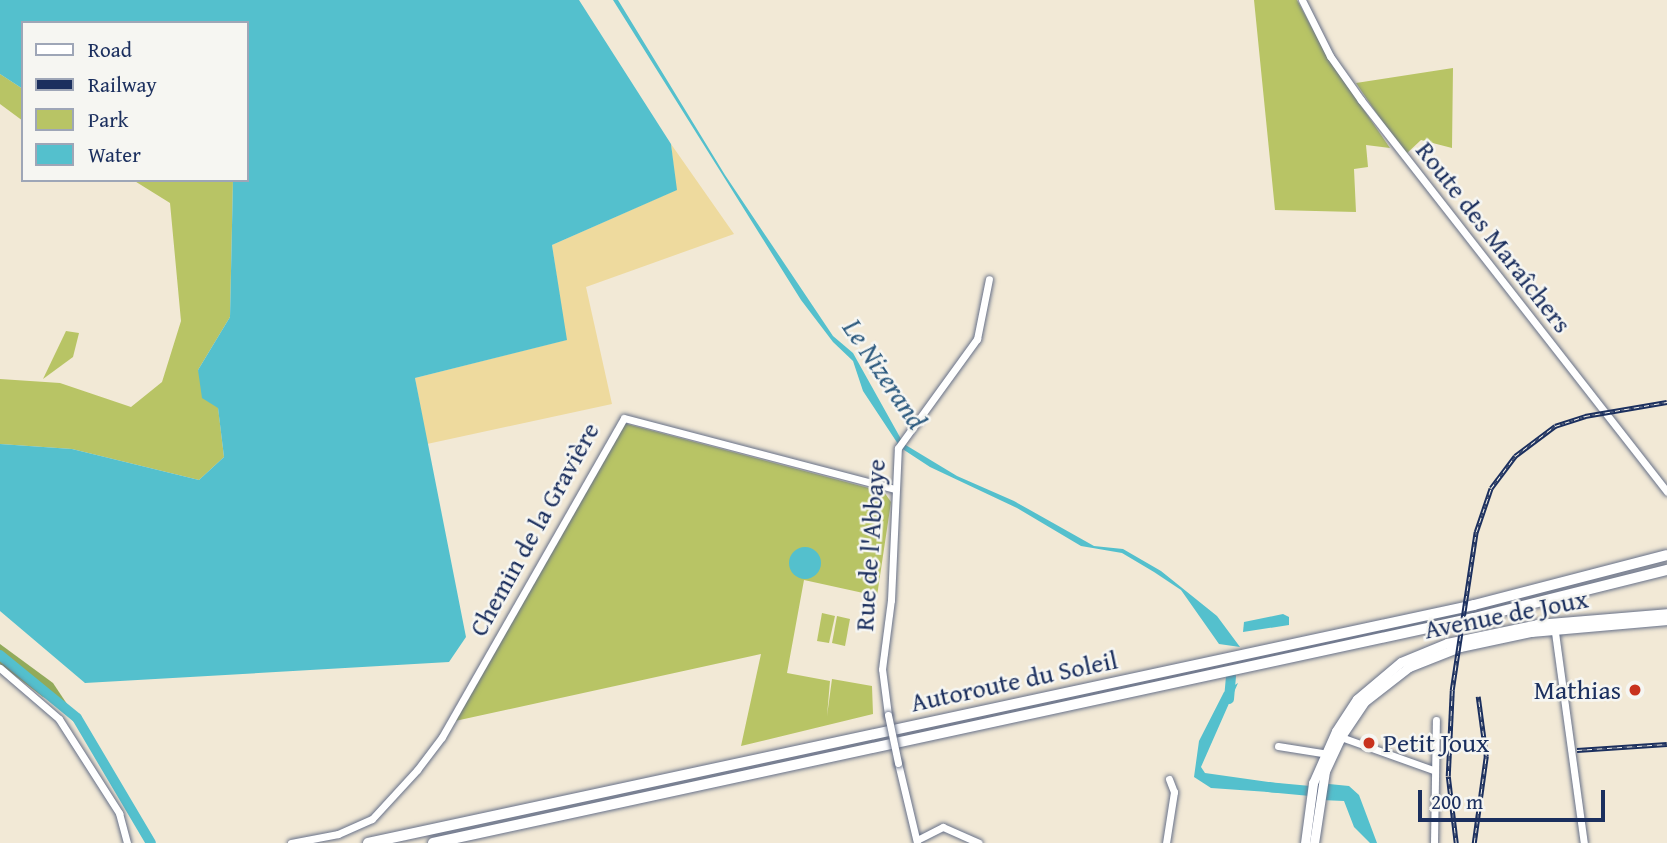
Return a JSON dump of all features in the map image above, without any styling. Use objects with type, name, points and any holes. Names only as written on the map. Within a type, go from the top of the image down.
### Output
[{"type":"highway","name":"Autoroute du Soleil","points":[[368,843],[1474,604],[1667,555]]},
{"type":"highway","name":"Autoroute du Soleil","points":[[433,843],[1474,618],[1667,569]]},
{"type":"main road","name":"Avenue de Joux","points":[[1305,843],[1317,784],[1328,754],[1357,699],[1414,654],[1554,625],[1664,617]]},
{"type":"main road","name":"Avenue de Joux","points":[[1314,802],[1314,843]]},
{"type":"street","name":"Route des Maraîchers","points":[[1302,0],[1330,55],[1361,100],[1667,491]]},
{"type":"street","name":"Rue de l'Abbaye","points":[[917,841],[888,715],[882,669],[891,600],[894,489],[898,448],[977,339],[989,279]]},
{"type":"street","name":"Chemin de la Gravière","points":[[290,843],[338,834],[372,819],[417,770],[442,737],[624,418],[894,489]]},
{"type":"street","points":[[1554,625],[1584,843]]},
{"type":"street","points":[[0,668],[59,719],[118,813],[127,843]]},
{"type":"street","points":[[1434,843],[1433,770],[1436,720]]},
{"type":"street","points":[[1337,736],[1433,770]]},
{"type":"street","points":[[1278,746],[1328,754]]},
{"type":"street","points":[[1166,843],[1174,792],[1169,779]]},
{"type":"street","points":[[917,841],[943,827],[979,843]]},
{"type":"green space","points":[[1254,0],[1297,0],[1327,56],[1390,148],[1366,145],[1368,167],[1354,169],[1356,212],[1275,210]]},
{"type":"green space","points":[[1453,68],[1452,148],[1421,140],[1405,155],[1356,83]]},
{"type":"green space","points":[[0,74],[21,88],[21,120],[0,104]]},
{"type":"green space","points":[[136,182],[233,182],[230,317],[198,370],[218,407],[224,457],[199,480],[72,449],[0,444],[0,379],[60,383],[131,407],[162,382],[181,321],[170,203]]},
{"type":"green space","points":[[66,331],[79,333],[73,357],[43,379]]},
{"type":"green space","points":[[623,423],[884,492],[891,502],[877,596],[804,580],[787,673],[830,681],[827,716],[832,679],[872,686],[873,714],[741,746],[761,654],[455,721]]},
{"type":"green space","points":[[822,613],[835,616],[829,643],[817,641]]},
{"type":"green space","points":[[837,616],[850,619],[845,646],[832,643]]},
{"type":"green space","points":[[0,644],[53,683],[67,704],[43,697],[0,664]]},
{"type":"sand","points":[[671,144],[734,234],[586,287],[612,404],[427,444],[415,378],[566,340],[552,245],[676,190]]},
{"type":"water","points":[[0,0],[579,0],[671,144],[677,190],[552,245],[567,340],[415,378],[466,637],[449,662],[85,683],[0,611],[0,444],[72,449],[199,480],[224,457],[218,408],[202,398],[198,370],[230,317],[233,182],[248,182],[248,21],[21,21],[21,88],[0,74]]},
{"type":"water","points":[[613,0],[618,0],[725,175],[833,336],[853,353],[901,439],[898,444],[863,391],[853,361],[833,342],[801,300]]},
{"type":"water","points":[[904,444],[957,476],[1014,501],[1094,546],[1123,549],[1161,571],[1217,616],[1240,647],[1219,644],[1181,590],[1154,572],[1122,553],[1081,546],[1017,508],[930,467],[901,448]]},
{"type":"water","points":[[805,547],[816,552],[821,563],[816,574],[805,579],[794,574],[789,563],[794,552]]},
{"type":"water","points":[[1283,614],[1289,617],[1289,625],[1243,632],[1244,622]]},
{"type":"water","points":[[1238,683],[1201,767],[1205,773],[1282,784],[1281,793],[1211,788],[1194,777],[1199,741],[1224,692]]},
{"type":"water","points":[[1329,784],[1349,786],[1359,795],[1377,843],[1370,843],[1354,827],[1344,801],[1321,800],[1321,787]]},
{"type":"waterway","points":[[0,655],[77,718],[151,843]]},
{"type":"waterway","name":"Le Nizerand","points":[[1229,699],[1231,676]]},
{"type":"waterway","name":"Le Nizerand","points":[[1268,787],[1332,793]]},
{"type":"railway","points":[[1456,843],[1448,776],[1452,690],[1476,532],[1491,488],[1515,456],[1555,426],[1585,416],[1667,402]]},
{"type":"railway","points":[[1474,843],[1486,756],[1478,697]]},
{"type":"railway","points":[[1577,750],[1667,744]]},
{"type":"place","name":"Mathias","points":[[1635,690]]},
{"type":"place","name":"Petit Joux","points":[[1369,743]]}]
